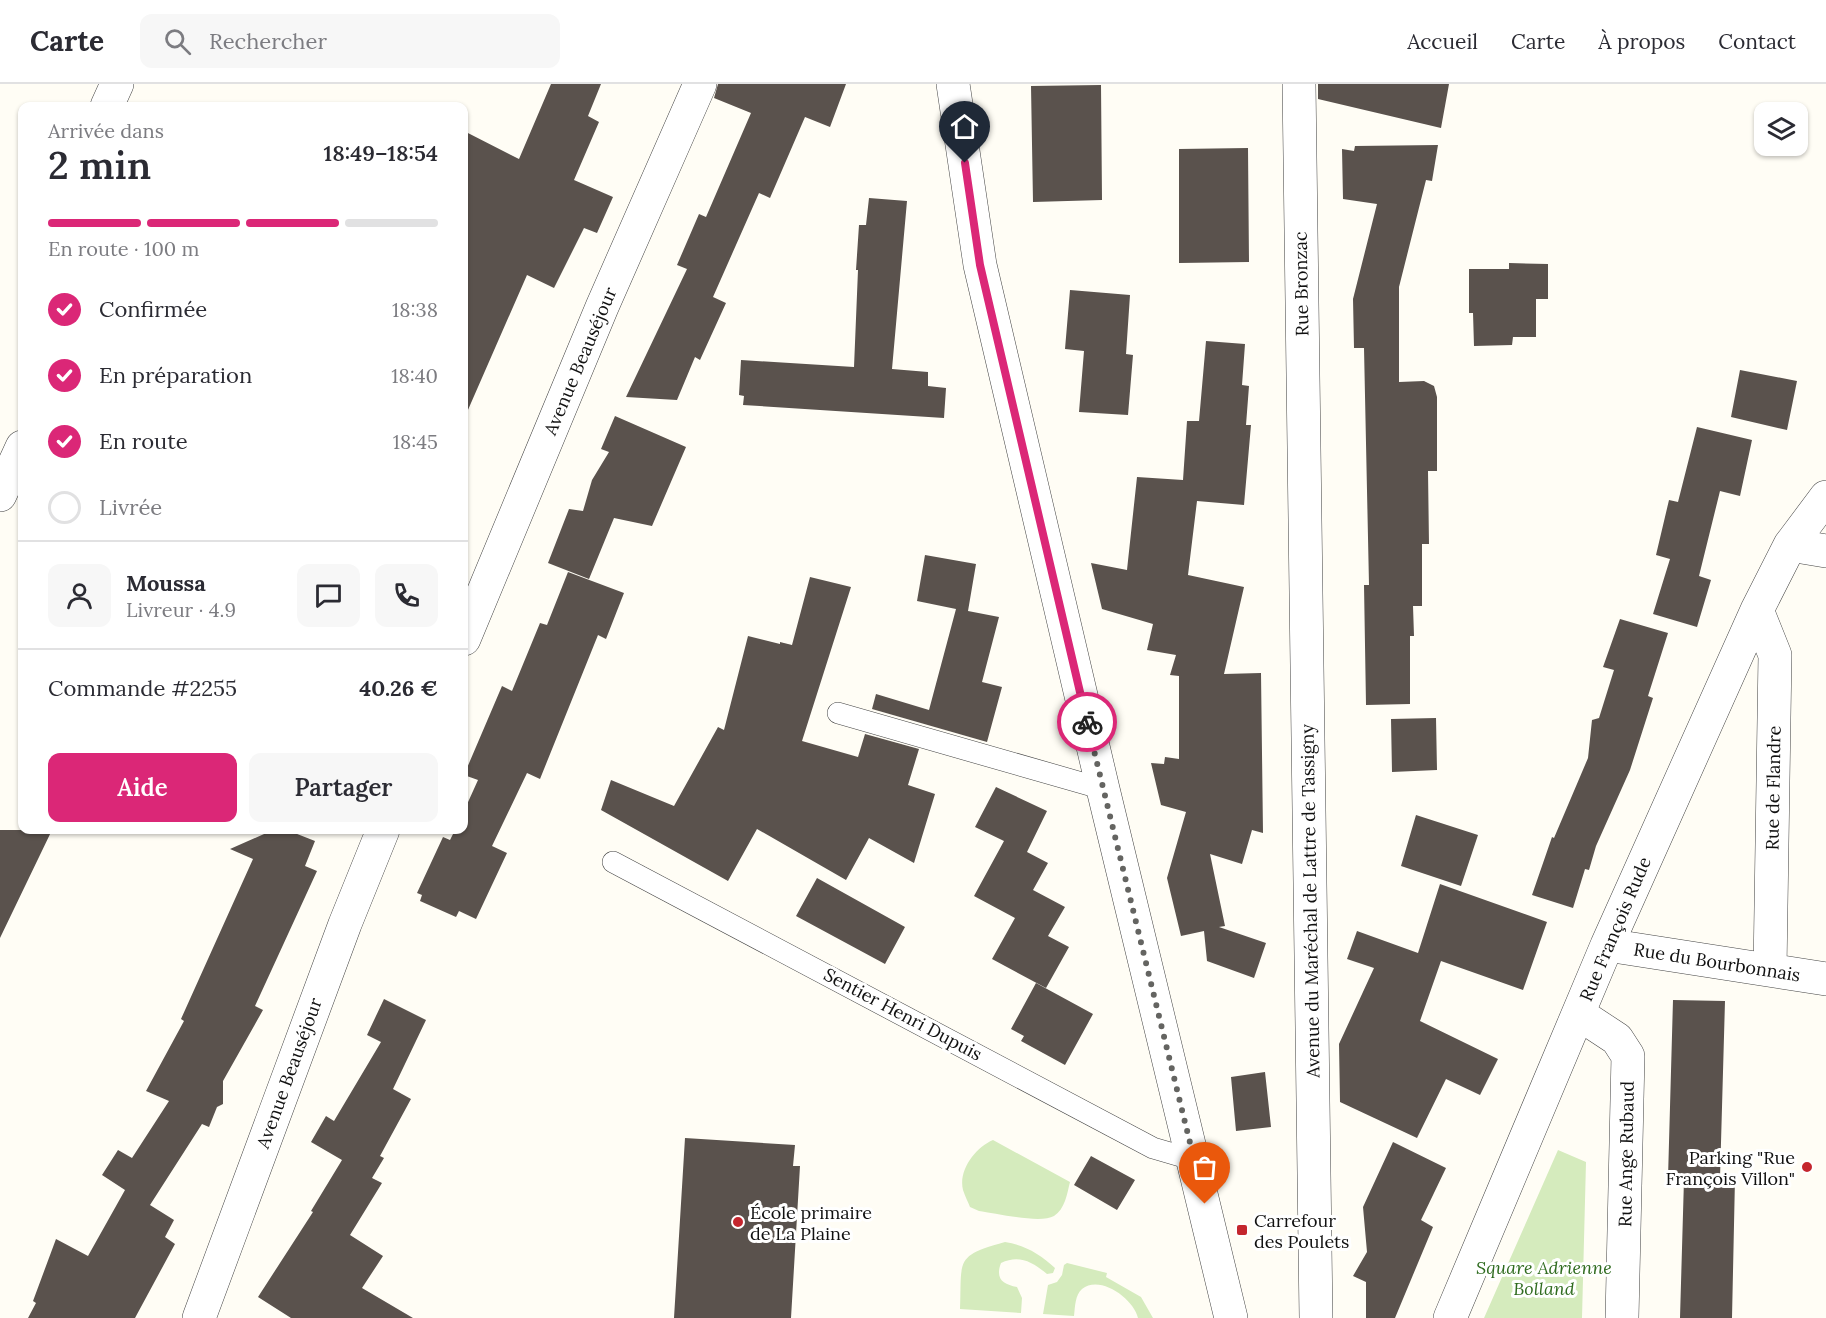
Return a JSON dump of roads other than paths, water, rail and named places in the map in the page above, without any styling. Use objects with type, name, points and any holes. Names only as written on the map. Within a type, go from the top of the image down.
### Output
[{"type":"street","points":[[109,102],[117,84]]},
{"type":"street","name":"Avenue Beauséjour","points":[[468,629],[602,307],[700,84]]},
{"type":"street","points":[[953,84],[980,265],[1103,789],[1231,1318]]},
{"type":"street","name":"Rue Bronzac","points":[[1299,84],[1304,484]]},
{"type":"street","points":[[0,495],[18,456]]},
{"type":"street","name":"Avenue du Maréchal de Lattre de Tassigny","points":[[1304,484],[1316,1318]]},
{"type":"street","name":"Rue François Rude","points":[[1450,1318],[1607,945],[1756,610],[1790,545],[1826,497]]},
{"type":"street","points":[[1790,545],[1826,551]]},
{"type":"street","name":"Rue de Flandre","points":[[1756,610],[1775,655],[1770,970]]},
{"type":"street","name":"Avenue Beauséjour","points":[[199,1318],[345,924],[381,834]]},
{"type":"street","name":"Rue du Bourbonnais","points":[[1607,945],[1826,979]]},
{"type":"street","name":"Rue Ange Rubaud","points":[[1579,1014],[1617,1039],[1628,1056],[1622,1318]]},
{"type":"lane","points":[[838,713],[1103,789]]},
{"type":"lane","name":"Sentier Henri Dupuis","points":[[613,862],[1153,1148],[1194,1160]]},
{"type":"place","name":"Parking \"Rue François Villon\"","points":[[1807,1167]]},
{"type":"place","name":"École primaire de La Plaine","points":[[738,1222]]},
{"type":"place","name":"Carrefour des Poulets","points":[[1242,1230]]},
{"type":"park label","name":"Square Adrienne Bolland","points":[[1544,1277]]}]
